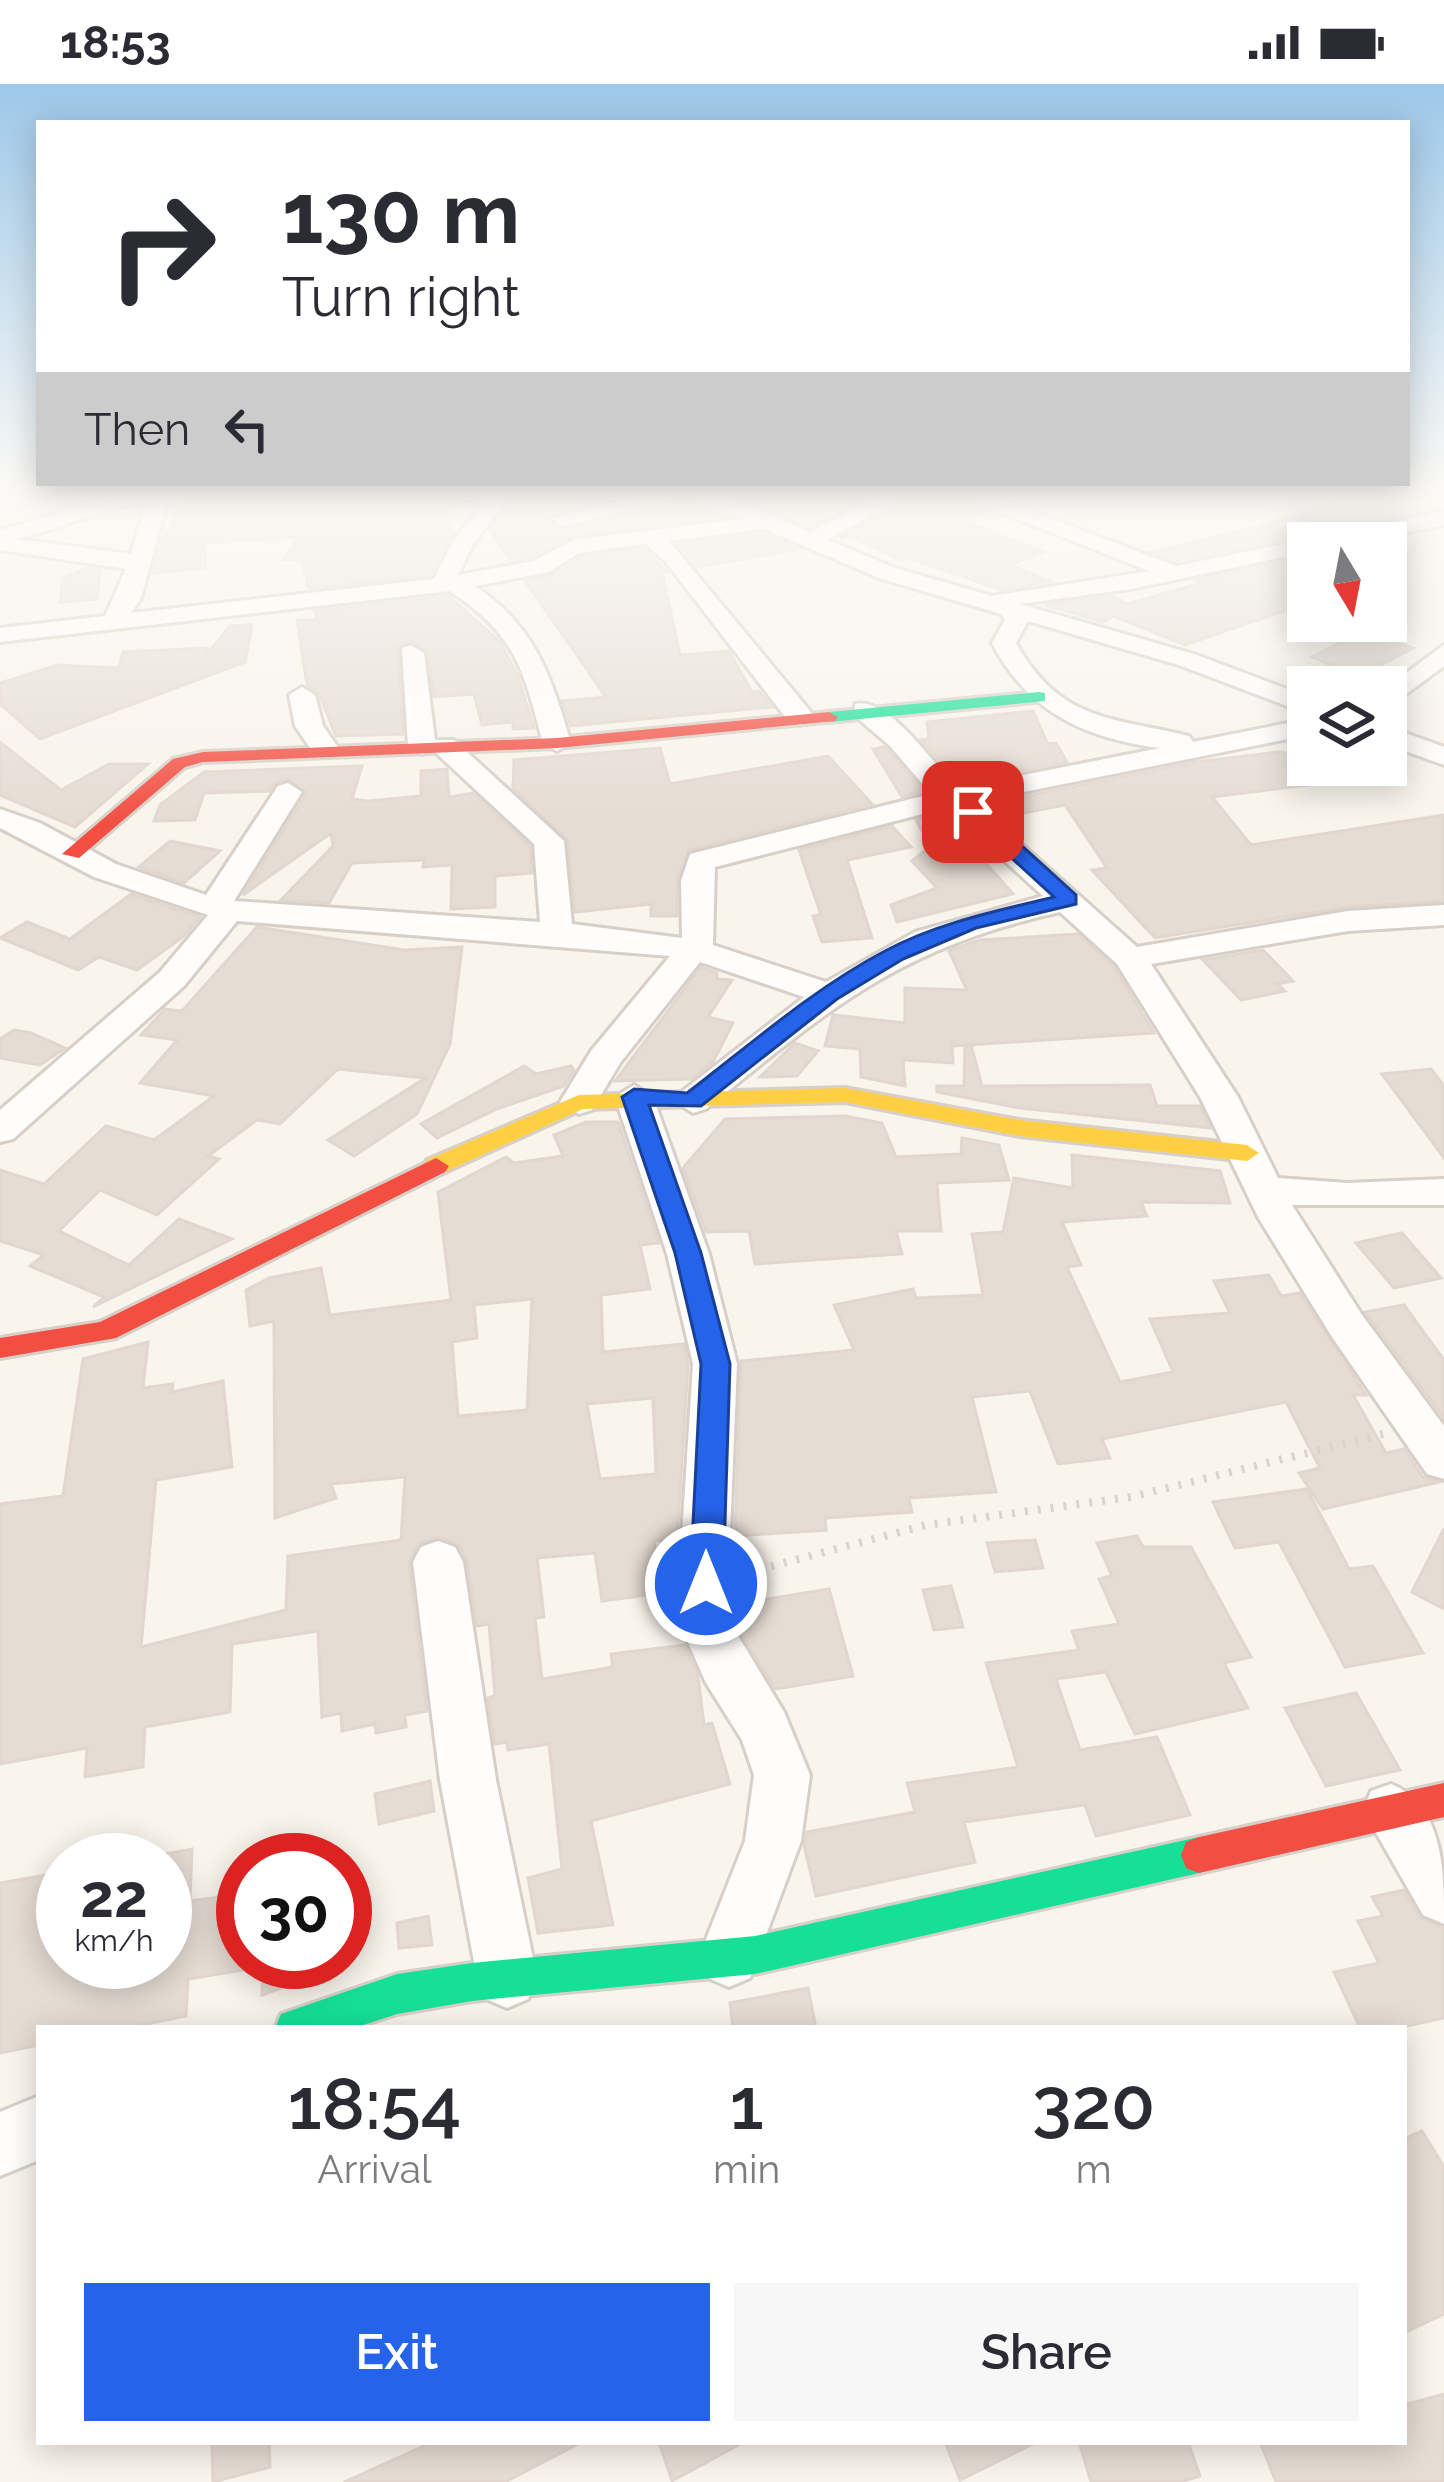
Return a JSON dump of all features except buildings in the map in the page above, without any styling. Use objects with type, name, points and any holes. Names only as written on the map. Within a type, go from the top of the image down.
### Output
[{"type":"street","points":[[113,622],[127,601]]},
{"type":"street","points":[[0,635],[300,601]]},
{"type":"street","points":[[477,601],[512,622],[531,650],[557,743]]},
{"type":"street","points":[[708,601],[800,717]]},
{"type":"street","points":[[989,601],[1188,660],[1287,698]]},
{"type":"street","points":[[1000,604],[1017,601]]},
{"type":"street","points":[[1000,604],[1017,620],[1004,643],[1039,697],[1090,727],[1229,745]]},
{"type":"street","points":[[411,653],[433,746],[549,841],[557,934]]},
{"type":"street","points":[[1407,686],[1444,653]]},
{"type":"street","points":[[1414,681],[1444,693]]},
{"type":"street","points":[[302,694],[309,727],[325,749]]},
{"type":"street","points":[[72,854],[178,763],[228,754],[557,743],[864,710],[1039,697]]},
{"type":"street","points":[[864,710],[1130,958],[1219,1096],[1265,1190],[1347,1326],[1444,1461]]},
{"type":"street","points":[[579,1102],[604,1059],[689,953],[703,928],[696,871],[700,861],[956,797],[1287,732]]},
{"type":"street","points":[[1407,742],[1444,757]]},
{"type":"street","points":[[0,1130],[172,979],[222,908],[288,792]]},
{"type":"street","points":[[0,818],[42,831],[72,854],[222,908],[605,937],[754,965],[829,994]]},
{"type":"street","points":[[693,1101],[829,994],[928,938],[1069,900]]},
{"type":"street","points":[[1130,958],[1348,921],[1444,915]]},
{"type":"street","points":[[0,1348],[106,1331],[517,1125],[579,1102],[845,1095],[1019,1128],[1247,1153]]},
{"type":"street","points":[[634,1097],[688,1253],[715,1364],[708,1629],[724,1667],[765,1729],[782,1775],[773,1841],[729,1957]]},
{"type":"street","points":[[1265,1190],[1347,1196],[1444,1192]]},
{"type":"street","points":[[438,1562],[468,1780],[507,1978]]},
{"type":"street","points":[[304,2025],[397,1994],[507,1978],[729,1957],[861,1933],[1417,1805],[1444,1895]]},
{"type":"street","points":[[0,2144],[36,2129]]},
{"type":"path","points":[[706,1584],[926,1525],[1131,1497],[1416,1426]]},
{"type":"traffic: fast","points":[[829,717],[1039,697]]},
{"type":"traffic: fast","points":[[304,2025],[397,1994],[472,1982],[755,1955],[1199,1855]]},
{"type":"traffic: slow","points":[[436,1166],[579,1102],[845,1095],[1019,1128],[1247,1153]]},
{"type":"traffic: jam","points":[[72,854],[179,763],[203,757],[557,743],[829,717]]},
{"type":"traffic: jam","points":[[0,1348],[106,1331],[436,1166]]},
{"type":"traffic: jam","points":[[1199,1855],[1444,1800]]},
{"type":"route","points":[[706,1584],[715,1364],[708,1319],[688,1253],[634,1097],[693,1101],[829,994],[895,954],[969,924],[1069,900],[973,812]]}]
